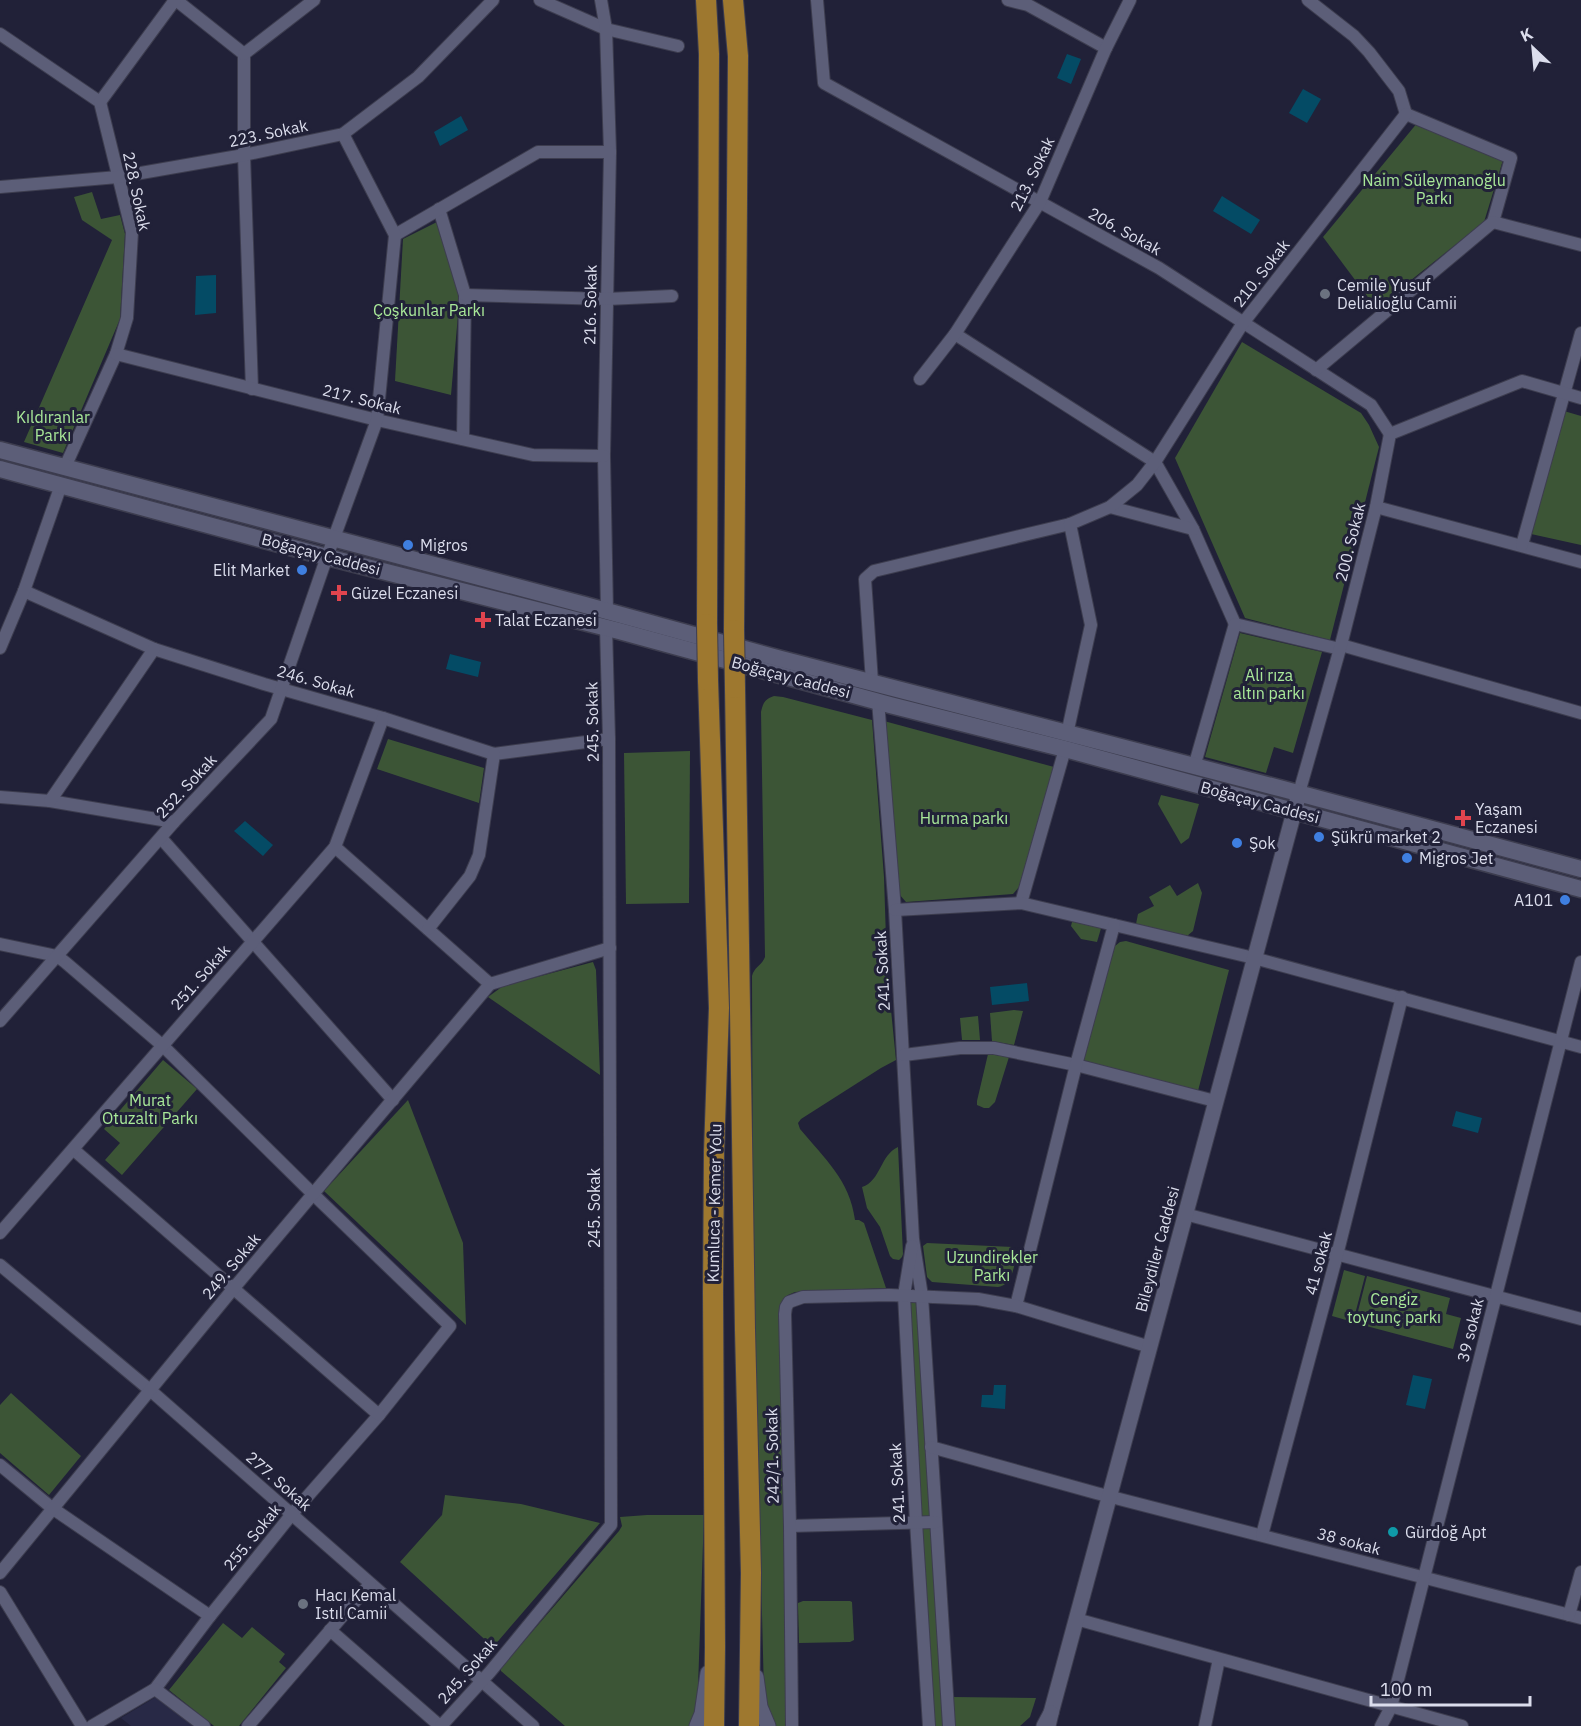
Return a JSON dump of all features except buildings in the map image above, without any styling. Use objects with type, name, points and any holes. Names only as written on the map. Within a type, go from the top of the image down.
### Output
[{"type":"highway","name":"Kumluca - Kemer Yolu","points":[[706,0],[709,54],[707,624],[719,1008],[714,1152],[713,1293],[716,1647],[714,1726]]},
{"type":"highway","name":"Kumluca - Kemer Yolu","points":[[733,0],[738,56],[734,630],[745,1330],[752,1573],[749,1726]]},
{"type":"main road","name":"Boğaçay Caddesi","points":[[0,450],[334,539],[878,701],[1194,767],[1581,869]]},
{"type":"main road","name":"Boğaçay Caddesi","points":[[0,469],[327,557],[607,619],[872,682],[1294,811],[1581,889]]},
{"type":"street","points":[[0,34],[100,102],[175,0],[244,54]]},
{"type":"street","points":[[244,54],[314,0]]},
{"type":"street","name":"223. Sokak","points":[[0,188],[118,177],[244,155],[343,134],[418,77],[493,0]]},
{"type":"street","points":[[540,0],[606,29],[678,46]]},
{"type":"street","name":"216. Sokak","points":[[601,0],[606,29],[610,152],[604,456],[607,619]]},
{"type":"street","name":"206. Sokak","points":[[817,0],[824,83],[1159,268],[1371,405],[1390,434]]},
{"type":"street","points":[[1008,0],[1028,5],[1106,48]]},
{"type":"street","name":"213. Sokak","points":[[920,379],[954,334],[1040,202],[1106,48],[1130,0]]},
{"type":"street","points":[[1308,0],[1354,36],[1369,52],[1399,91],[1406,114],[1511,158],[1493,222],[1316,370]]},
{"type":"street","points":[[244,54],[244,155],[252,389]]},
{"type":"street","name":"228. Sokak","points":[[65,467],[116,354],[127,318],[132,232],[100,102]]},
{"type":"street","name":"210. Sokak","points":[[872,682],[865,579],[874,571],[1070,524],[1110,507],[1137,484],[1155,462],[1243,323],[1406,114]]},
{"type":"street","points":[[343,134],[395,235],[538,152],[610,152]]},
{"type":"street","points":[[440,209],[465,295],[464,439]]},
{"type":"street","points":[[1493,222],[1581,245]]},
{"type":"street","name":"252. Sokak","points":[[0,1021],[174,822],[271,718],[377,420],[395,235]]},
{"type":"street","points":[[465,295],[607,299],[672,297]]},
{"type":"street","points":[[1522,545],[1581,333]]},
{"type":"street","points":[[954,334],[1155,462],[1193,529],[1235,624],[1194,767]]},
{"type":"street","name":"217. Sokak","points":[[116,354],[377,420],[533,455],[604,456]]},
{"type":"street","points":[[1390,434],[1522,381],[1581,398]]},
{"type":"street","name":"200. Sokak","points":[[1299,793],[1341,647],[1376,507],[1390,434]]},
{"type":"street","points":[[0,648],[24,591],[61,485]]},
{"type":"street","points":[[1110,507],[1193,529]]},
{"type":"street","points":[[1376,507],[1581,562]]},
{"type":"street","points":[[1021,903],[1066,741],[1091,625],[1070,524]]},
{"type":"street","name":"246. Sokak","points":[[24,591],[154,649],[494,754],[609,740]]},
{"type":"street","name":"245. Sokak","points":[[441,1726],[482,1681],[610,1525],[610,948],[607,619]]},
{"type":"street","points":[[1235,624],[1341,647],[1581,713]]},
{"type":"street","points":[[50,801],[154,649]]},
{"type":"street","name":"241. Sokak","points":[[878,701],[895,910],[913,1239],[922,1296],[949,1726]]},
{"type":"street","name":"251. Sokak","points":[[0,1233],[335,847],[383,718]]},
{"type":"street","points":[[428,929],[470,876],[479,855],[494,754]]},
{"type":"street","name":"Bileydiler Caddesi","points":[[1048,1722],[1299,793]]},
{"type":"street","points":[[0,797],[50,801],[174,822]]},
{"type":"street","points":[[161,838],[393,1100]]},
{"type":"street","points":[[335,847],[490,984],[610,948]]},
{"type":"street","points":[[895,910],[1021,903],[1254,958],[1581,1047]]},
{"type":"street","points":[[1016,1306],[1076,1065],[1114,925]]},
{"type":"street","points":[[0,944],[57,956],[163,1046],[313,1194]]},
{"type":"street","name":"39 sokak","points":[[1381,1726],[1391,1707],[1581,962]]},
{"type":"street","name":"249. Sokak","points":[[0,1573],[233,1289],[490,984]]},
{"type":"street","name":"41 sokak","points":[[1262,1535],[1337,1255],[1402,997]]},
{"type":"street","points":[[904,1055],[960,1048],[986,1048],[1076,1065],[1215,1101]]},
{"type":"street","points":[[74,1150],[379,1415]]},
{"type":"street","name":"255. Sokak","points":[[92,1726],[155,1689],[292,1514],[379,1415],[450,1326],[313,1194]]},
{"type":"street","points":[[1185,1214],[1581,1319]]},
{"type":"street","name":"241. Sokak","points":[[913,1239],[904,1295],[929,1726]]},
{"type":"street","name":"277. Sokak","points":[[0,1265],[150,1390],[533,1726]]},
{"type":"street","points":[[904,1295],[990,1300],[1150,1347]]},
{"type":"street","name":"242/1. Sokak","points":[[792,1726],[786,1307],[789,1302],[803,1297],[904,1295]]},
{"type":"street","name":"38 sokak","points":[[931,1448],[1575,1617]]},
{"type":"street","points":[[0,1465],[52,1508],[210,1616]]},
{"type":"street","points":[[790,1526],[936,1522]]},
{"type":"street","points":[[1575,1617],[1581,1572]]},
{"type":"street","points":[[248,1726],[370,1584]]},
{"type":"street","points":[[0,1592],[82,1726]]},
{"type":"street","points":[[1076,1619],[1462,1726]]},
{"type":"street","points":[[330,1630],[441,1726]]},
{"type":"street","points":[[697,1726],[702,1714],[708,1671],[716,1647]]},
{"type":"street","points":[[1205,1726],[1219,1659]]},
{"type":"street","points":[[750,1660],[757,1681],[762,1714],[768,1726]]},
{"type":"street","points":[[155,1689],[204,1726]]},
{"type":"shaded area","points":[[1067,54],[1081,59],[1071,84],[1057,78]]},
{"type":"shaded area","points":[[1303,89],[1321,99],[1307,123],[1289,113]]},
{"type":"shaded area","points":[[461,116],[468,130],[440,146],[434,132]]},
{"type":"shaded area","points":[[1222,196],[1260,220],[1251,234],[1213,211]]},
{"type":"shaded area","points":[[216,275],[216,313],[195,315],[196,276]]},
{"type":"shaded area","points":[[450,654],[481,662],[478,677],[446,669]]},
{"type":"shaded area","points":[[245,821],[273,845],[263,856],[234,831]]},
{"type":"shaded area","points":[[1027,983],[1029,1001],[992,1005],[990,987]]},
{"type":"shaded area","points":[[1456,1111],[1482,1118],[1478,1133],[1452,1126]]},
{"type":"shaded area","points":[[1413,1375],[1432,1379],[1425,1409],[1406,1405]]},
{"type":"shaded area","points":[[994,1385],[1006,1385],[1005,1409],[981,1407],[982,1395],[993,1395]]},
{"type":"shaded area","points":[[156,1697],[196,1726],[131,1726],[121,1718]]},
{"type":"green space","name":"Naim Süleymanoğlu Parkı","points":[[1418,122],[1503,160],[1484,222],[1376,308],[1323,237]]},
{"type":"green space","name":"Kıldıranlar Parkı","points":[[92,192],[101,219],[120,215],[125,234],[120,319],[63,453],[24,442],[112,240],[82,220],[74,197]]},
{"type":"green space","name":"Çoşkunlar Parkı","points":[[437,222],[460,292],[451,395],[395,381],[403,239]]},
{"type":"green space","points":[[1242,342],[1361,413],[1379,447],[1330,640],[1245,618],[1175,458]]},
{"type":"green space","points":[[1564,411],[1581,416],[1581,545],[1531,534]]},
{"type":"green space","name":"Ali rıza altın parkı","points":[[1240,633],[1322,652],[1293,753],[1274,747],[1266,773],[1205,757]]},
{"type":"green space","points":[[774,696],[872,720],[884,877],[887,970],[896,1060],[798,1123],[800,1129],[842,1181],[848,1193],[855,1220],[864,1223],[886,1288],[795,1292],[788,1295],[781,1304],[786,1726],[774,1726],[764,1694],[753,1253],[752,976],[765,957],[761,712],[768,698]]},
{"type":"green space","name":"Hurma parkı","points":[[884,721],[1054,767],[1019,887],[1013,894],[906,902],[899,894]]},
{"type":"green space","points":[[388,739],[484,768],[479,803],[377,769]]},
{"type":"green space","points":[[690,751],[689,903],[626,904],[624,753]]},
{"type":"green space","points":[[1161,795],[1199,804],[1189,838],[1181,844],[1158,804]]},
{"type":"green space","points":[[1198,883],[1202,893],[1193,931],[1187,936],[1136,924],[1138,914],[1154,906],[1149,897],[1170,885],[1177,896]]},
{"type":"green space","points":[[1073,918],[1102,925],[1097,942],[1081,939],[1071,926]]},
{"type":"green space","points":[[1126,941],[1229,970],[1198,1091],[1083,1062],[1115,946]]},
{"type":"green space","points":[[593,962],[596,970],[600,1075],[488,997],[503,986]]},
{"type":"green space","points":[[1023,1011],[1014,1045],[992,1041],[990,1013]]},
{"type":"green space","points":[[978,1016],[980,1040],[962,1040],[960,1018]]},
{"type":"green space","points":[[988,1054],[1009,1057],[995,1102],[989,1108],[984,1108],[977,1105],[977,1101]]},
{"type":"green space","name":"Murat Otuzaltı Parkı","points":[[163,1060],[197,1089],[122,1175],[105,1160],[120,1143],[104,1129]]},
{"type":"green space","points":[[408,1100],[463,1243],[466,1325],[324,1191]]},
{"type":"green space","points":[[898,1147],[903,1254],[899,1260],[890,1256],[880,1227],[867,1208],[862,1187],[873,1179],[887,1156]]},
{"type":"green space","name":"Uzundirekler Parkı","points":[[927,1243],[1013,1247],[1017,1253],[1010,1279],[998,1287],[932,1282],[927,1277],[923,1246]]},
{"type":"green space","points":[[1344,1270],[1365,1276],[1353,1322],[1332,1316]]},
{"type":"green space","name":"Cengiz toytunç parkı","points":[[1367,1276],[1450,1298],[1446,1314],[1461,1318],[1453,1349],[1355,1323]]},
{"type":"green space","points":[[907,1298],[919,1298],[932,1518],[920,1519]]},
{"type":"green space","points":[[11,1393],[81,1456],[49,1495],[0,1453],[0,1405]]},
{"type":"green space","points":[[445,1495],[521,1504],[600,1523],[493,1647],[400,1562],[442,1515]]},
{"type":"green space","points":[[704,1515],[697,1716],[691,1726],[565,1726],[501,1671],[501,1668],[619,1531],[622,1526],[620,1517]]},
{"type":"green space","points":[[932,1526],[945,1726],[932,1726],[920,1527]]},
{"type":"green space","points":[[803,1601],[852,1602],[854,1640],[799,1643],[798,1603]]},
{"type":"green space","points":[[223,1623],[242,1638],[252,1627],[285,1654],[279,1662],[286,1668],[239,1726],[214,1726],[169,1690]]},
{"type":"green space","points":[[952,1697],[1036,1698],[1030,1717],[1020,1726],[953,1726]]},
{"type":"place","name":"Cemile Yusuf Delialioğlu Camii","points":[[1325,294]]},
{"type":"place","name":"Migros","points":[[408,545]]},
{"type":"place","name":"Elit Market","points":[[302,570]]},
{"type":"place","name":"Güzel Eczanesi","points":[[339,593]]},
{"type":"place","name":"Talat Eczanesi","points":[[483,620]]},
{"type":"place","name":"Yaşam Eczanesi","points":[[1463,818]]},
{"type":"place","name":"Şükrü market 2","points":[[1319,837]]},
{"type":"place","name":"Şok","points":[[1237,843]]},
{"type":"place","name":"Migros Jet","points":[[1407,858]]},
{"type":"place","name":"A101","points":[[1565,900]]},
{"type":"place","name":"Gürdoğ Apt","points":[[1393,1532]]},
{"type":"place","name":"Hacı Kemal Istıl Camii","points":[[303,1604]]}]
